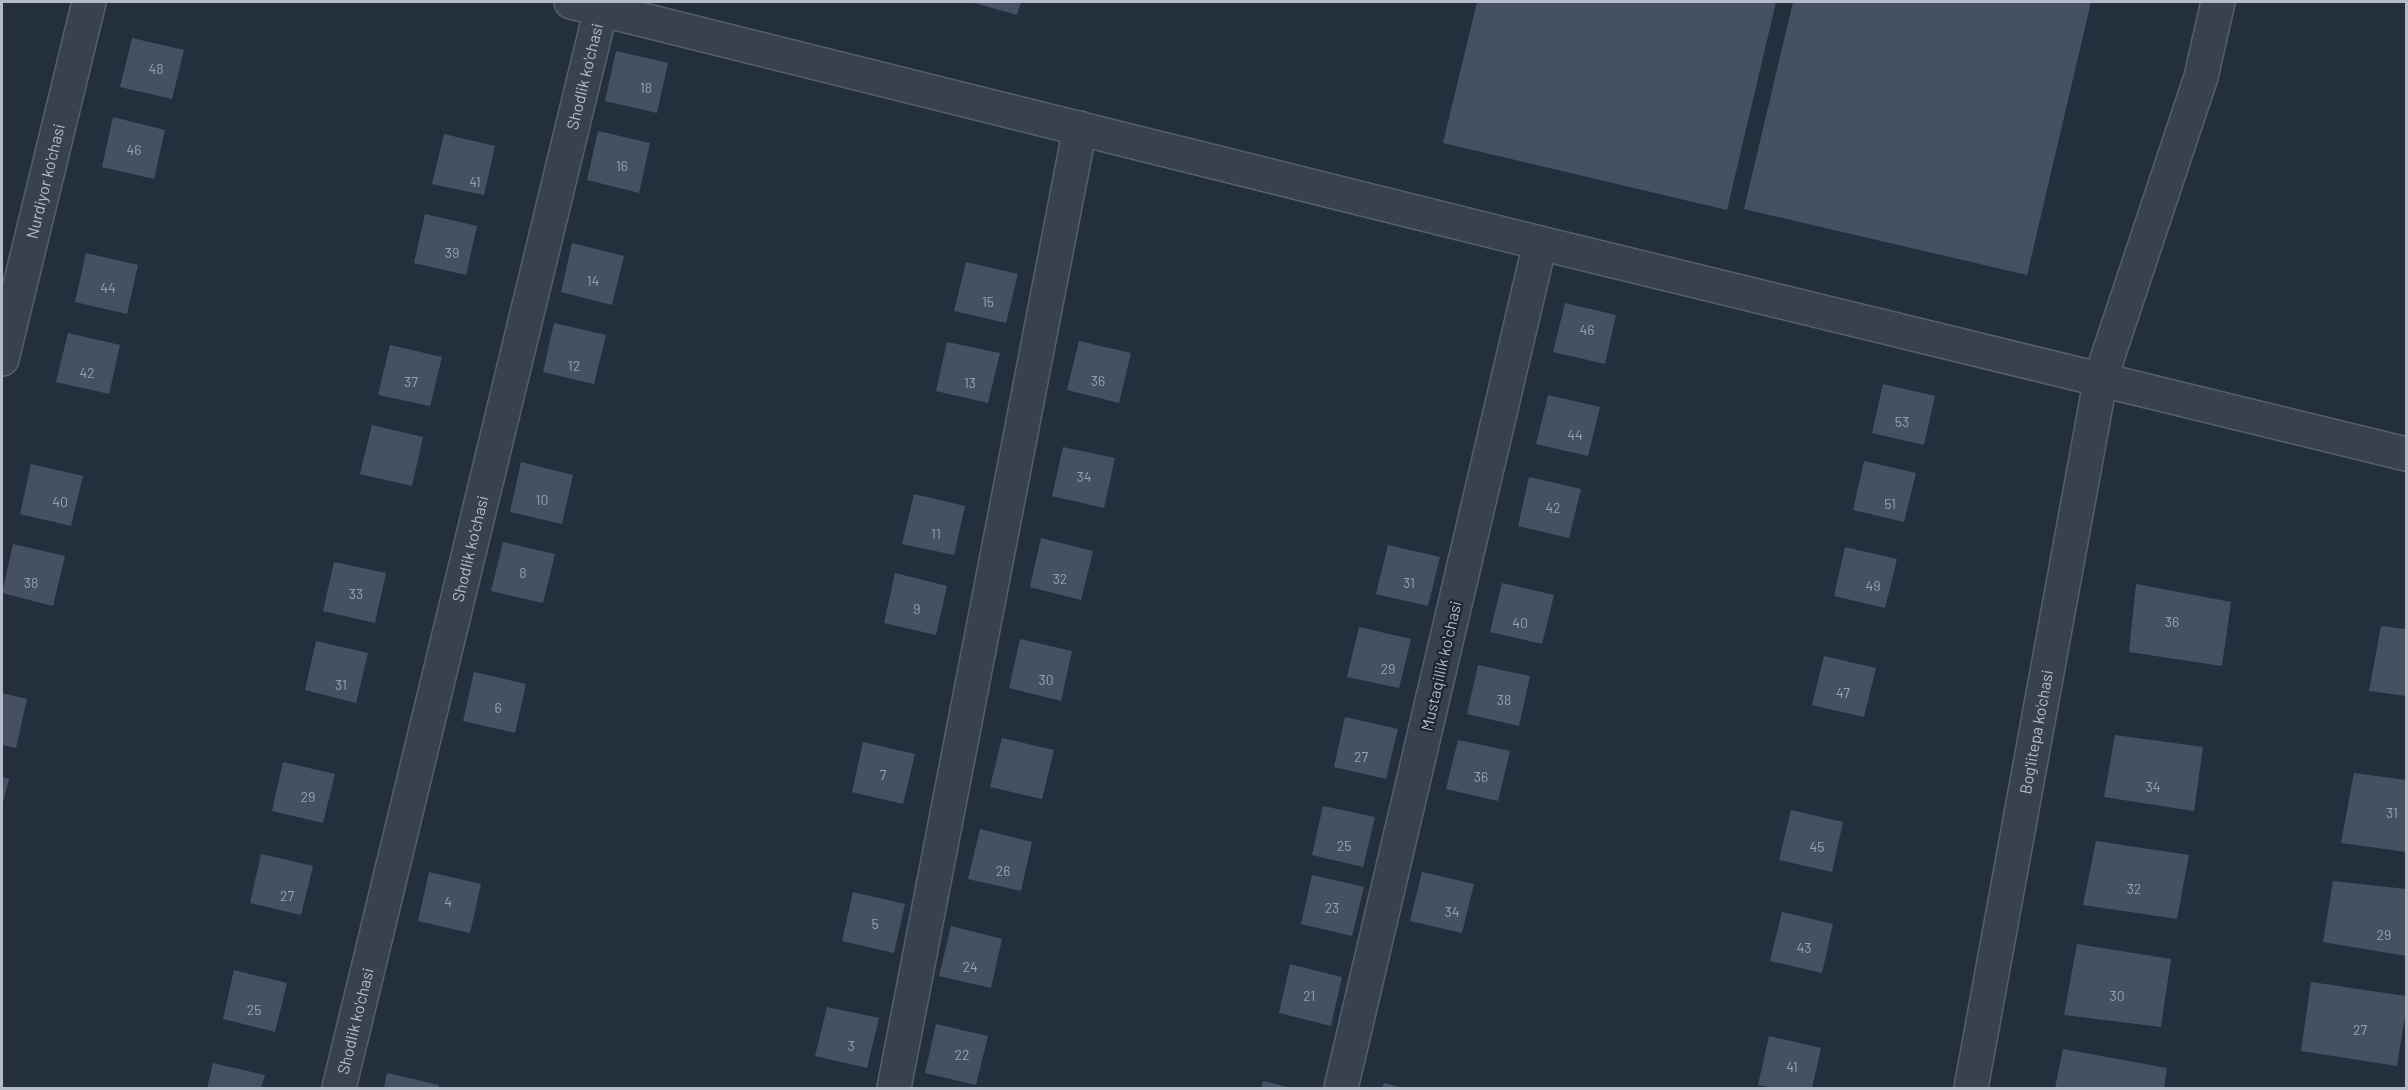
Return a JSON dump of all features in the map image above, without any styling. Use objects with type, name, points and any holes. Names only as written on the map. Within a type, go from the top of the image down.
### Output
[{"type":"street","name":"Nurdiyor ko'chasi","points":[[2,359],[89,2]]},
{"type":"street","name":"Bog'litepa ko'chasi","points":[[1971,1089],[2101,377],[2201,77],[2218,2]]},
{"type":"street","points":[[586,5],[1540,243],[2101,377],[2406,453]]},
{"type":"street","name":"Shodlik ko'chasi","points":[[339,1089],[586,5]]},
{"type":"street","points":[[894,1089],[1080,128]]},
{"type":"street","name":"Mustaqillik koʻchasi","points":[[1341,1089],[1540,243]]},
{"type":"building","points":[[971,2],[1021,2],[1017,15]]},
{"type":"building","points":[[1477,2],[1776,2],[1727,210],[1443,143]]},
{"type":"building","points":[[1793,2],[2091,2],[2027,275],[1744,209]]},
{"type":"building","points":[[132,38],[184,50],[172,99],[120,87]]},
{"type":"building","points":[[616,51],[668,63],[657,113],[605,101]]},
{"type":"building","points":[[113,117],[165,130],[154,179],[102,167]]},
{"type":"building","points":[[598,131],[650,143],[639,193],[587,180]]},
{"type":"building","points":[[444,134],[495,146],[484,195],[432,184]]},
{"type":"building","points":[[425,214],[477,226],[466,275],[414,263]]},
{"type":"building","points":[[572,243],[624,256],[612,305],[561,292]]},
{"type":"building","points":[[86,253],[138,265],[127,314],[75,302]]},
{"type":"building","points":[[966,262],[1018,274],[1006,323],[954,311]]},
{"type":"building","points":[[1565,303],[1616,315],[1605,364],[1553,352]]},
{"type":"building","points":[[554,323],[606,335],[594,384],[543,372]]},
{"type":"building","points":[[68,333],[120,345],[109,394],[56,382]]},
{"type":"building","points":[[1079,341],[1131,353],[1119,403],[1067,390]]},
{"type":"building","points":[[947,342],[1000,353],[988,403],[936,391]]},
{"type":"building","points":[[390,345],[442,357],[430,406],[378,395]]},
{"type":"building","points":[[1883,384],[1935,396],[1924,445],[1872,433]]},
{"type":"building","points":[[1548,395],[1600,407],[1588,456],[1536,444]]},
{"type":"building","points":[[372,425],[423,437],[412,486],[360,474]]},
{"type":"building","points":[[1063,447],[1115,458],[1104,508],[1052,496]]},
{"type":"building","points":[[1864,461],[1916,473],[1904,522],[1853,510]]},
{"type":"building","points":[[521,462],[573,475],[562,524],[510,512]]},
{"type":"building","points":[[31,464],[83,476],[71,526],[20,514]]},
{"type":"building","points":[[1529,477],[1581,489],[1569,538],[1518,526]]},
{"type":"building","points":[[914,494],[965,506],[954,555],[902,544]]},
{"type":"building","points":[[1041,538],[1093,551],[1081,600],[1030,587]]},
{"type":"building","points":[[503,542],[555,554],[543,603],[491,591]]},
{"type":"building","points":[[13,544],[65,556],[53,606],[2,593]]},
{"type":"building","points":[[1388,545],[1440,557],[1428,606],[1376,594]]},
{"type":"building","points":[[1845,547],[1897,559],[1885,608],[1834,596]]},
{"type":"building","points":[[334,562],[386,573],[375,623],[323,611]]},
{"type":"building","points":[[895,573],[947,586],[936,635],[884,623]]},
{"type":"building","points":[[1502,583],[1554,595],[1542,644],[1490,632]]},
{"type":"building","points":[[2136,584],[2231,602],[2222,666],[2129,652]]},
{"type":"building","points":[[2381,626],[2406,629],[2406,696],[2369,691]]},
{"type":"building","points":[[1359,627],[1411,639],[1399,688],[1347,677]]},
{"type":"building","points":[[1020,639],[1072,651],[1061,701],[1009,688]]},
{"type":"building","points":[[316,641],[368,653],[356,703],[305,690]]},
{"type":"building","points":[[1824,656],[1876,668],[1864,717],[1812,705]]},
{"type":"building","points":[[1478,665],[1530,676],[1519,726],[1467,714]]},
{"type":"building","points":[[474,672],[526,684],[515,733],[463,721]]},
{"type":"building","points":[[2,693],[27,699],[16,748],[2,745]]},
{"type":"building","points":[[1345,717],[1398,729],[1386,779],[1334,767]]},
{"type":"building","points":[[2115,735],[2203,747],[2194,811],[2104,797]]},
{"type":"building","points":[[1002,738],[1054,750],[1042,799],[990,787]]},
{"type":"building","points":[[1458,740],[1510,751],[1498,801],[1446,789]]},
{"type":"building","points":[[863,742],[915,754],[903,804],[852,792]]},
{"type":"building","points":[[283,762],[335,774],[323,823],[272,811]]},
{"type":"building","points":[[2354,773],[2406,780],[2406,852],[2341,843]]},
{"type":"building","points":[[2,777],[9,779],[2,806]]},
{"type":"building","points":[[1323,806],[1375,817],[1363,867],[1312,855]]},
{"type":"building","points":[[1791,810],[1843,822],[1832,872],[1779,860]]},
{"type":"building","points":[[980,829],[1032,842],[1021,891],[968,879]]},
{"type":"building","points":[[2096,841],[2189,855],[2177,919],[2083,905]]},
{"type":"building","points":[[261,854],[313,866],[301,915],[250,903]]},
{"type":"building","points":[[429,872],[481,884],[470,933],[418,921]]},
{"type":"building","points":[[1422,872],[1474,884],[1462,933],[1410,921]]},
{"type":"building","points":[[1312,875],[1364,887],[1352,936],[1301,924]]},
{"type":"building","points":[[2333,881],[2406,889],[2406,956],[2323,942]]},
{"type":"building","points":[[853,892],[905,904],[894,953],[842,941]]},
{"type":"building","points":[[1782,912],[1833,924],[1822,973],[1770,961]]},
{"type":"building","points":[[951,926],[1002,939],[991,988],[939,976]]},
{"type":"building","points":[[2077,944],[2171,959],[2161,1027],[2064,1015]]},
{"type":"building","points":[[1290,964],[1342,977],[1331,1026],[1279,1013]]},
{"type":"building","points":[[234,970],[287,983],[275,1032],[223,1019]]},
{"type":"building","points":[[2311,982],[2406,996],[2397,1066],[2301,1051]]},
{"type":"building","points":[[827,1007],[879,1018],[867,1068],[815,1056]]},
{"type":"building","points":[[936,1024],[988,1036],[976,1085],[925,1073]]},
{"type":"building","points":[[1769,1036],[1821,1048],[1812,1088],[1774,1088],[1758,1085]]},
{"type":"building","points":[[2063,1049],[2167,1068],[2164,1088],[2055,1088]]},
{"type":"building","points":[[213,1063],[265,1075],[261,1088],[207,1088]]},
{"type":"building","points":[[387,1073],[439,1085],[439,1088],[384,1088]]},
{"type":"building","points":[[1263,1081],[1291,1088],[1261,1088]]},
{"type":"building","points":[[1384,1083],[1403,1088],[1382,1088]]}]
